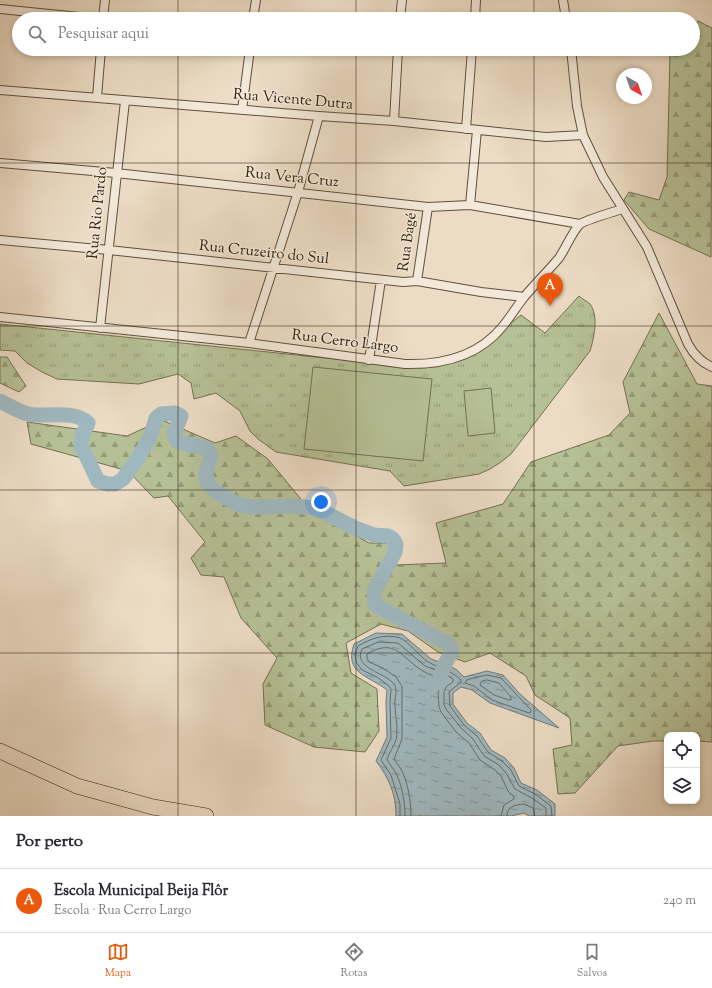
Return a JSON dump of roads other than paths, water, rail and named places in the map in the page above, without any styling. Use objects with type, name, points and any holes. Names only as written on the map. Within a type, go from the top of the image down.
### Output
[{"type":"highway","points":[[0,751],[77,786],[153,808],[206,816]]},
{"type":"street","points":[[104,12],[105,0]]},
{"type":"street","points":[[254,12],[256,0]]},
{"type":"street","points":[[401,12],[402,0]]},
{"type":"street","points":[[475,12],[476,0]]},
{"type":"street","points":[[563,0],[565,12]]},
{"type":"street","points":[[0,9],[30,12]]},
{"type":"street","points":[[97,97],[100,56]]},
{"type":"street","points":[[242,110],[249,56]]},
{"type":"street","points":[[394,121],[398,56]]},
{"type":"street","points":[[466,130],[471,56]]},
{"type":"street","points":[[573,56],[577,106],[583,134],[603,177],[647,247],[688,344],[693,353],[699,359],[712,367]]},
{"type":"street","name":"Rua Vicente Dutra","points":[[0,90],[394,121],[466,130],[546,137],[583,134]]},
{"type":"street","name":"Rua Rio Pardo","points":[[100,328],[125,100]]},
{"type":"street","points":[[249,343],[298,192],[319,116]]},
{"type":"street","points":[[470,206],[477,130]]},
{"type":"street","name":"Rua Vera Cruz","points":[[0,164],[116,173],[428,207],[470,206],[580,224]]},
{"type":"street","name":"Rua Bagé","points":[[417,281],[428,207]]},
{"type":"street","points":[[580,224],[623,208]]},
{"type":"street","name":"Rua Cerro Largo","points":[[0,317],[249,343],[369,360],[424,364],[444,361],[469,352],[488,342],[502,327],[524,297],[559,257],[580,224]]},
{"type":"street","name":"Rua Cruzeiro do Sul","points":[[0,240],[108,250],[381,280],[403,282],[417,281],[481,292],[524,297]]},
{"type":"street","points":[[369,360],[381,280]]},
{"type":"water","points":[[376,633],[402,634],[431,659],[448,665],[457,670],[464,677],[487,671],[503,675],[520,694],[559,728],[490,703],[472,690],[461,687],[453,693],[453,704],[467,723],[480,733],[491,750],[505,758],[514,768],[521,783],[537,790],[555,804],[555,816],[529,816],[524,813],[511,816],[396,816],[395,801],[391,787],[385,774],[376,761],[387,737],[387,690],[360,673],[352,662],[354,644]]},
{"type":"waterway","points":[[0,401],[18,411],[36,415],[75,416],[88,423],[82,436],[81,445],[98,481],[108,484],[115,484],[123,479],[139,457],[151,435],[156,418],[161,414],[175,413],[181,416],[174,434],[177,441],[208,449],[211,457],[206,473],[207,483],[215,491],[235,503],[248,507],[297,506],[318,509],[355,528],[374,535],[388,536],[393,539],[396,544],[395,552],[374,592],[375,605],[450,645],[452,651],[445,664],[438,683]]},
{"type":"place","name":"Escola Municipal Beija Flôr","points":[[550,306]]}]
